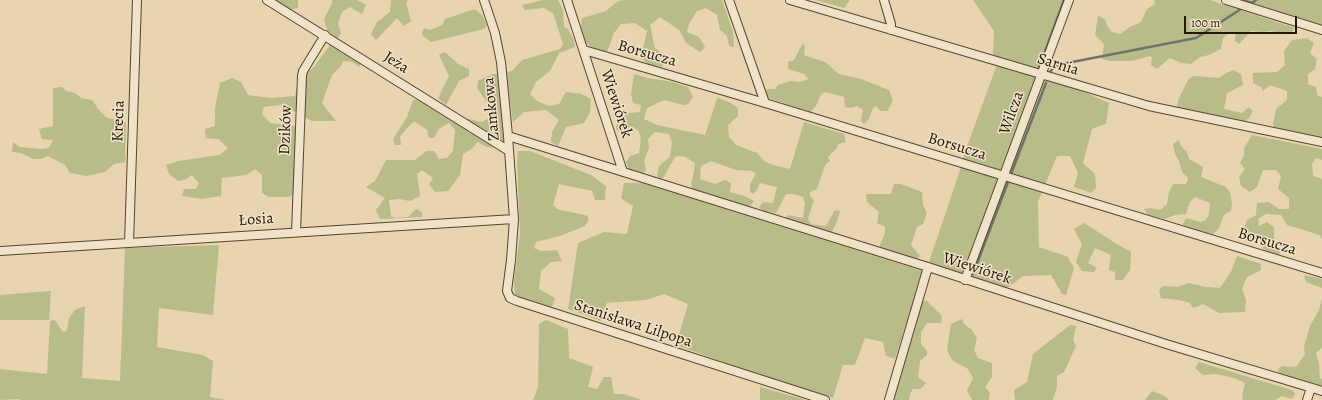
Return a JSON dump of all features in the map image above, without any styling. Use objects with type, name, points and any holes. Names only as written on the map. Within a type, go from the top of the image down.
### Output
[{"type":"street","name":"Krecia","points":[[129,243],[137,0]]},
{"type":"street","name":"Jeża","points":[[267,0],[509,151]]},
{"type":"street","name":"Zamkowa","points":[[484,0],[495,33],[501,62],[514,219]]},
{"type":"street","name":"Wiewiórek","points":[[567,0],[623,172]]},
{"type":"street","points":[[729,0],[765,103]]},
{"type":"street","name":"Sarnia","points":[[790,0],[1149,106],[1322,142]]},
{"type":"street","points":[[884,0],[891,21],[891,30]]},
{"type":"street","name":"Wilcza","points":[[965,280],[1068,0]]},
{"type":"street","points":[[1226,0],[1322,30]]},
{"type":"street","name":"Dzików","points":[[296,232],[302,76],[325,36]]},
{"type":"street","name":"Borsucza","points":[[584,50],[765,103],[1322,273]]},
{"type":"street","name":"Wiewiórek","points":[[508,136],[1159,342],[1322,391]]},
{"type":"street","name":"Łosia","points":[[0,251],[514,219]]},
{"type":"street","name":"Stanisława Lilpopa","points":[[514,219],[507,291],[510,298],[826,400]]},
{"type":"street","points":[[889,400],[928,268]]},
{"type":"street","points":[[1308,400],[1311,388]]},
{"type":"green space","points":[[276,0],[298,0],[298,8],[289,10]]},
{"type":"green space","points":[[332,0],[357,0],[366,5],[362,14],[350,7],[342,12],[338,23],[341,33],[337,39],[327,30],[324,19]]},
{"type":"green space","points":[[391,0],[408,0],[406,3],[411,21],[404,26],[397,18],[376,40],[371,34],[377,22],[390,12]]},
{"type":"green space","points":[[543,0],[558,0],[563,10],[564,27],[567,28],[574,40],[575,47],[559,53],[550,71],[536,82],[530,94],[537,101],[549,106],[559,104],[566,92],[581,94],[591,99],[590,112],[584,123],[566,127],[558,146],[551,142],[552,132],[559,120],[546,110],[524,112],[513,122],[506,72],[512,71],[522,60],[560,49],[563,44],[553,13],[544,8],[525,10],[522,5]]},
{"type":"green space","points":[[722,0],[733,32],[734,47],[729,46],[727,36],[720,30],[717,15],[706,8],[697,11],[689,24],[687,32],[699,37],[705,47],[700,52],[686,43],[679,30],[660,17],[650,25],[655,48],[667,57],[662,67],[649,65],[641,58],[647,31],[635,23],[621,24],[614,33],[607,52],[594,49],[586,43],[581,27],[582,18],[606,11],[618,1]]},
{"type":"green space","points":[[815,0],[850,0],[844,8]]},
{"type":"green space","points":[[973,0],[1066,0],[1039,77],[1075,88],[1109,103],[1106,124],[1092,129],[1083,163],[1095,174],[1096,188],[1091,193],[1074,187],[1078,173],[1070,156],[1057,156],[1038,202],[1039,247],[1068,257],[1074,268],[1066,295],[1062,294],[1051,275],[1023,276],[1006,289],[928,265],[964,155],[996,67],[993,53],[994,31]]},
{"type":"green space","points":[[1154,0],[1210,0],[1295,28],[1290,34],[1279,34],[1272,31],[1251,31],[1239,44],[1235,41],[1236,32],[1228,34],[1223,38],[1221,49],[1209,55],[1200,57],[1191,64],[1181,63],[1170,58],[1157,69],[1151,65],[1152,57],[1149,56],[1132,61],[1111,61],[1102,59],[1104,44],[1095,35],[1098,16],[1105,19],[1107,26],[1112,32],[1120,34],[1141,22],[1147,9],[1155,4]]},
{"type":"green space","points":[[1230,0],[1322,0],[1322,27]]},
{"type":"green space","points":[[475,9],[482,15],[487,25],[484,29],[431,42],[423,36],[422,33],[424,28],[430,30],[442,25],[445,19]]},
{"type":"green space","points":[[1307,38],[1314,43],[1310,53],[1317,59],[1315,69],[1308,74],[1308,84],[1316,87],[1317,95],[1322,97],[1322,139],[1275,130],[1273,123],[1276,109],[1287,100],[1287,91],[1270,85],[1263,91],[1261,87],[1253,83],[1253,73],[1277,72],[1285,65],[1284,51],[1292,40]]},
{"type":"green space","points":[[331,43],[361,63],[359,67],[353,62],[343,61],[341,66],[332,75],[322,103],[336,121],[312,121],[293,111],[286,104],[264,107],[262,114],[270,123],[296,126],[295,194],[289,197],[269,197],[262,193],[262,175],[255,169],[246,175],[222,178],[221,196],[202,199],[182,196],[184,189],[196,189],[199,183],[191,175],[187,179],[178,181],[169,174],[166,165],[178,161],[219,155],[228,148],[218,139],[206,138],[205,129],[215,126],[215,108],[220,83],[232,78],[241,82],[248,95],[271,98],[295,96],[298,80],[314,67]]},
{"type":"green space","points":[[803,43],[805,47],[804,55],[825,62],[839,74],[861,79],[889,90],[893,101],[887,111],[880,111],[876,106],[873,108],[869,119],[864,124],[861,121],[863,110],[857,106],[851,108],[845,107],[844,97],[825,92],[821,94],[816,106],[811,112],[769,98],[765,95],[767,89],[775,89],[778,85],[790,81],[799,82],[809,79],[804,74],[788,69],[788,62],[794,60]]},
{"type":"green space","points":[[445,52],[458,64],[469,69],[469,76],[459,81],[446,105],[438,98],[449,76],[439,55]]},
{"type":"green space","points":[[1233,70],[1241,74],[1243,85],[1227,93],[1224,109],[1242,113],[1249,107],[1253,111],[1249,118],[1243,123],[1177,108],[1178,100],[1188,80],[1193,76],[1219,78]]},
{"type":"green space","points":[[493,74],[497,74],[505,142],[457,115],[482,122],[489,118],[490,107],[477,88],[478,81]]},
{"type":"green space","points":[[634,74],[688,87],[693,97],[688,104],[683,105],[664,100],[647,108],[644,119],[657,125],[705,135],[717,98],[729,102],[738,108],[738,116],[728,125],[729,137],[736,145],[757,153],[764,161],[773,165],[790,169],[804,122],[844,134],[846,142],[838,144],[837,148],[828,157],[830,161],[825,165],[817,189],[810,192],[810,196],[814,200],[808,219],[811,224],[826,226],[835,210],[840,211],[837,222],[831,233],[785,218],[788,215],[803,218],[805,204],[803,197],[793,194],[786,194],[776,213],[763,211],[759,207],[763,202],[773,203],[777,187],[760,183],[757,190],[753,194],[750,192],[750,184],[756,174],[752,171],[736,170],[711,161],[701,166],[700,179],[715,184],[725,180],[731,183],[730,192],[745,196],[754,201],[749,208],[697,192],[692,188],[691,184],[695,163],[685,157],[675,157],[663,178],[658,178],[659,166],[670,157],[672,143],[669,134],[655,132],[648,139],[649,148],[644,161],[646,170],[643,175],[628,168],[626,162],[630,156],[639,153],[641,138],[638,130],[631,127],[619,131],[616,130],[617,122],[627,113],[640,112],[641,105],[633,103],[631,94]]},
{"type":"green space","points":[[62,87],[66,91],[75,93],[81,98],[92,100],[107,118],[126,122],[125,162],[114,164],[105,172],[86,176],[70,173],[65,165],[48,156],[41,159],[33,159],[21,153],[12,152],[13,142],[20,147],[41,149],[49,148],[53,140],[42,139],[39,129],[53,126],[53,88]]},
{"type":"green space","points":[[420,99],[497,148],[487,147],[477,142],[473,148],[463,154],[460,175],[448,191],[435,192],[429,184],[433,178],[422,170],[417,174],[420,196],[410,201],[399,199],[389,200],[391,216],[395,218],[408,217],[416,209],[422,212],[422,217],[380,219],[376,210],[385,198],[366,187],[375,181],[386,160],[415,160],[426,151],[434,151],[439,159],[447,158],[453,151],[455,130],[449,123],[439,129],[434,138],[429,138],[427,130],[414,121],[400,136],[401,145],[395,145],[393,139],[407,117],[413,100]]},
{"type":"green space","points":[[1252,135],[1322,149],[1322,160],[1316,158],[1312,164],[1313,176],[1322,179],[1322,240],[1320,235],[1287,225],[1281,215],[1266,214],[1258,219],[1259,226],[1267,222],[1274,227],[1274,244],[1280,252],[1279,257],[1264,250],[1259,240],[1256,238],[1247,241],[1240,238],[1247,220],[1256,215],[1257,203],[1269,202],[1279,209],[1289,209],[1289,198],[1278,189],[1281,176],[1276,170],[1263,170],[1257,187],[1250,192],[1241,186],[1239,177],[1245,169],[1240,163],[1244,155],[1244,148]]},
{"type":"green space","points":[[1179,140],[1181,146],[1187,152],[1189,159],[1203,167],[1201,177],[1226,187],[1230,193],[1232,203],[1231,211],[1224,215],[1219,228],[1213,234],[1185,228],[1183,224],[1186,218],[1201,222],[1206,220],[1209,214],[1210,203],[1195,197],[1190,202],[1186,214],[1175,215],[1165,219],[1148,215],[1144,209],[1150,208],[1160,210],[1167,204],[1169,192],[1173,184],[1186,184],[1188,178],[1182,172],[1173,144]]},
{"type":"green space","points":[[518,151],[530,151],[591,175],[606,186],[605,200],[595,200],[592,191],[559,184],[553,205],[557,209],[588,216],[588,221],[585,226],[560,236],[536,242],[534,248],[541,251],[557,250],[562,261],[551,262],[541,271],[539,289],[555,298],[552,307],[515,295],[514,280],[520,233],[517,162]]},
{"type":"green space","points":[[624,183],[643,183],[923,271],[895,359],[886,356],[883,342],[865,338],[855,365],[843,365],[833,398],[676,345],[688,304],[664,294],[646,300],[607,303],[601,321],[568,309],[578,243],[604,232],[627,234],[633,206],[621,198]]},
{"type":"green space","points":[[894,184],[901,184],[922,192],[923,205],[927,213],[923,224],[917,227],[911,245],[920,256],[916,260],[879,247],[885,233],[885,227],[877,223],[879,212],[867,202],[866,194],[891,194]]},
{"type":"green space","points":[[1084,223],[1131,252],[1130,270],[1123,280],[1115,280],[1115,272],[1109,270],[1111,255],[1095,248],[1088,263],[1097,268],[1094,272],[1082,271],[1076,262],[1082,244],[1074,229]]},
{"type":"green space","points":[[219,245],[213,315],[159,308],[157,347],[203,355],[213,361],[210,397],[226,400],[0,400],[0,369],[47,374],[50,321],[55,320],[62,331],[65,332],[67,330],[69,318],[75,310],[85,306],[82,378],[120,381],[125,248]]},
{"type":"green space","points":[[1237,256],[1261,264],[1261,270],[1247,277],[1242,289],[1246,300],[1245,312],[1219,313],[1203,304],[1193,308],[1190,303],[1161,298],[1159,290],[1163,286],[1178,287],[1189,283],[1206,287],[1220,288],[1231,272]]},
{"type":"green space","points":[[1304,275],[1322,279],[1322,288],[1306,282]]},
{"type":"green space","points":[[51,291],[49,320],[0,320],[0,295]]},
{"type":"green space","points":[[1322,298],[1322,348],[1316,353],[1319,364],[1320,378],[1322,379],[1322,388],[1316,384],[1280,375],[1278,369],[1282,366],[1296,367],[1305,354],[1304,346],[1310,326],[1319,310]]},
{"type":"green space","points":[[926,300],[942,316],[941,323],[927,323],[921,332],[921,344],[927,351],[927,355],[920,361],[918,377],[926,383],[921,389],[913,389],[909,400],[892,400],[922,302]]},
{"type":"green space","points":[[962,319],[964,324],[972,330],[977,338],[974,350],[978,358],[992,363],[992,377],[985,387],[990,393],[989,400],[972,400],[967,391],[973,378],[968,369],[952,360],[947,350],[951,324]]},
{"type":"green space","points":[[546,320],[568,329],[569,358],[593,367],[588,387],[597,389],[604,377],[611,377],[614,394],[624,394],[641,400],[533,400],[538,387],[539,324]]},
{"type":"green space","points":[[1070,325],[1076,326],[1073,340],[1076,346],[1064,372],[1057,376],[1057,387],[1053,400],[1015,400],[1014,390],[1027,382],[1033,354]]},
{"type":"green space","points":[[1199,362],[1292,390],[1295,394],[1292,399],[1282,396],[1275,400],[1243,400],[1242,395],[1245,383],[1234,378],[1216,374],[1203,375],[1195,368]]},
{"type":"green space","points":[[760,387],[806,400],[760,400]]},
{"type":"green space","points":[[1152,391],[1165,396],[1169,400],[1145,400]]},
{"type":"waterway","points":[[1039,68],[1064,0]]},
{"type":"waterway","points":[[1242,0],[1252,3],[1256,0]]},
{"type":"waterway","points":[[1050,72],[1054,67],[1067,63],[1196,38],[1241,9]]},
{"type":"waterway","points":[[1011,174],[1046,83]]},
{"type":"waterway","points":[[973,274],[1008,182]]}]
